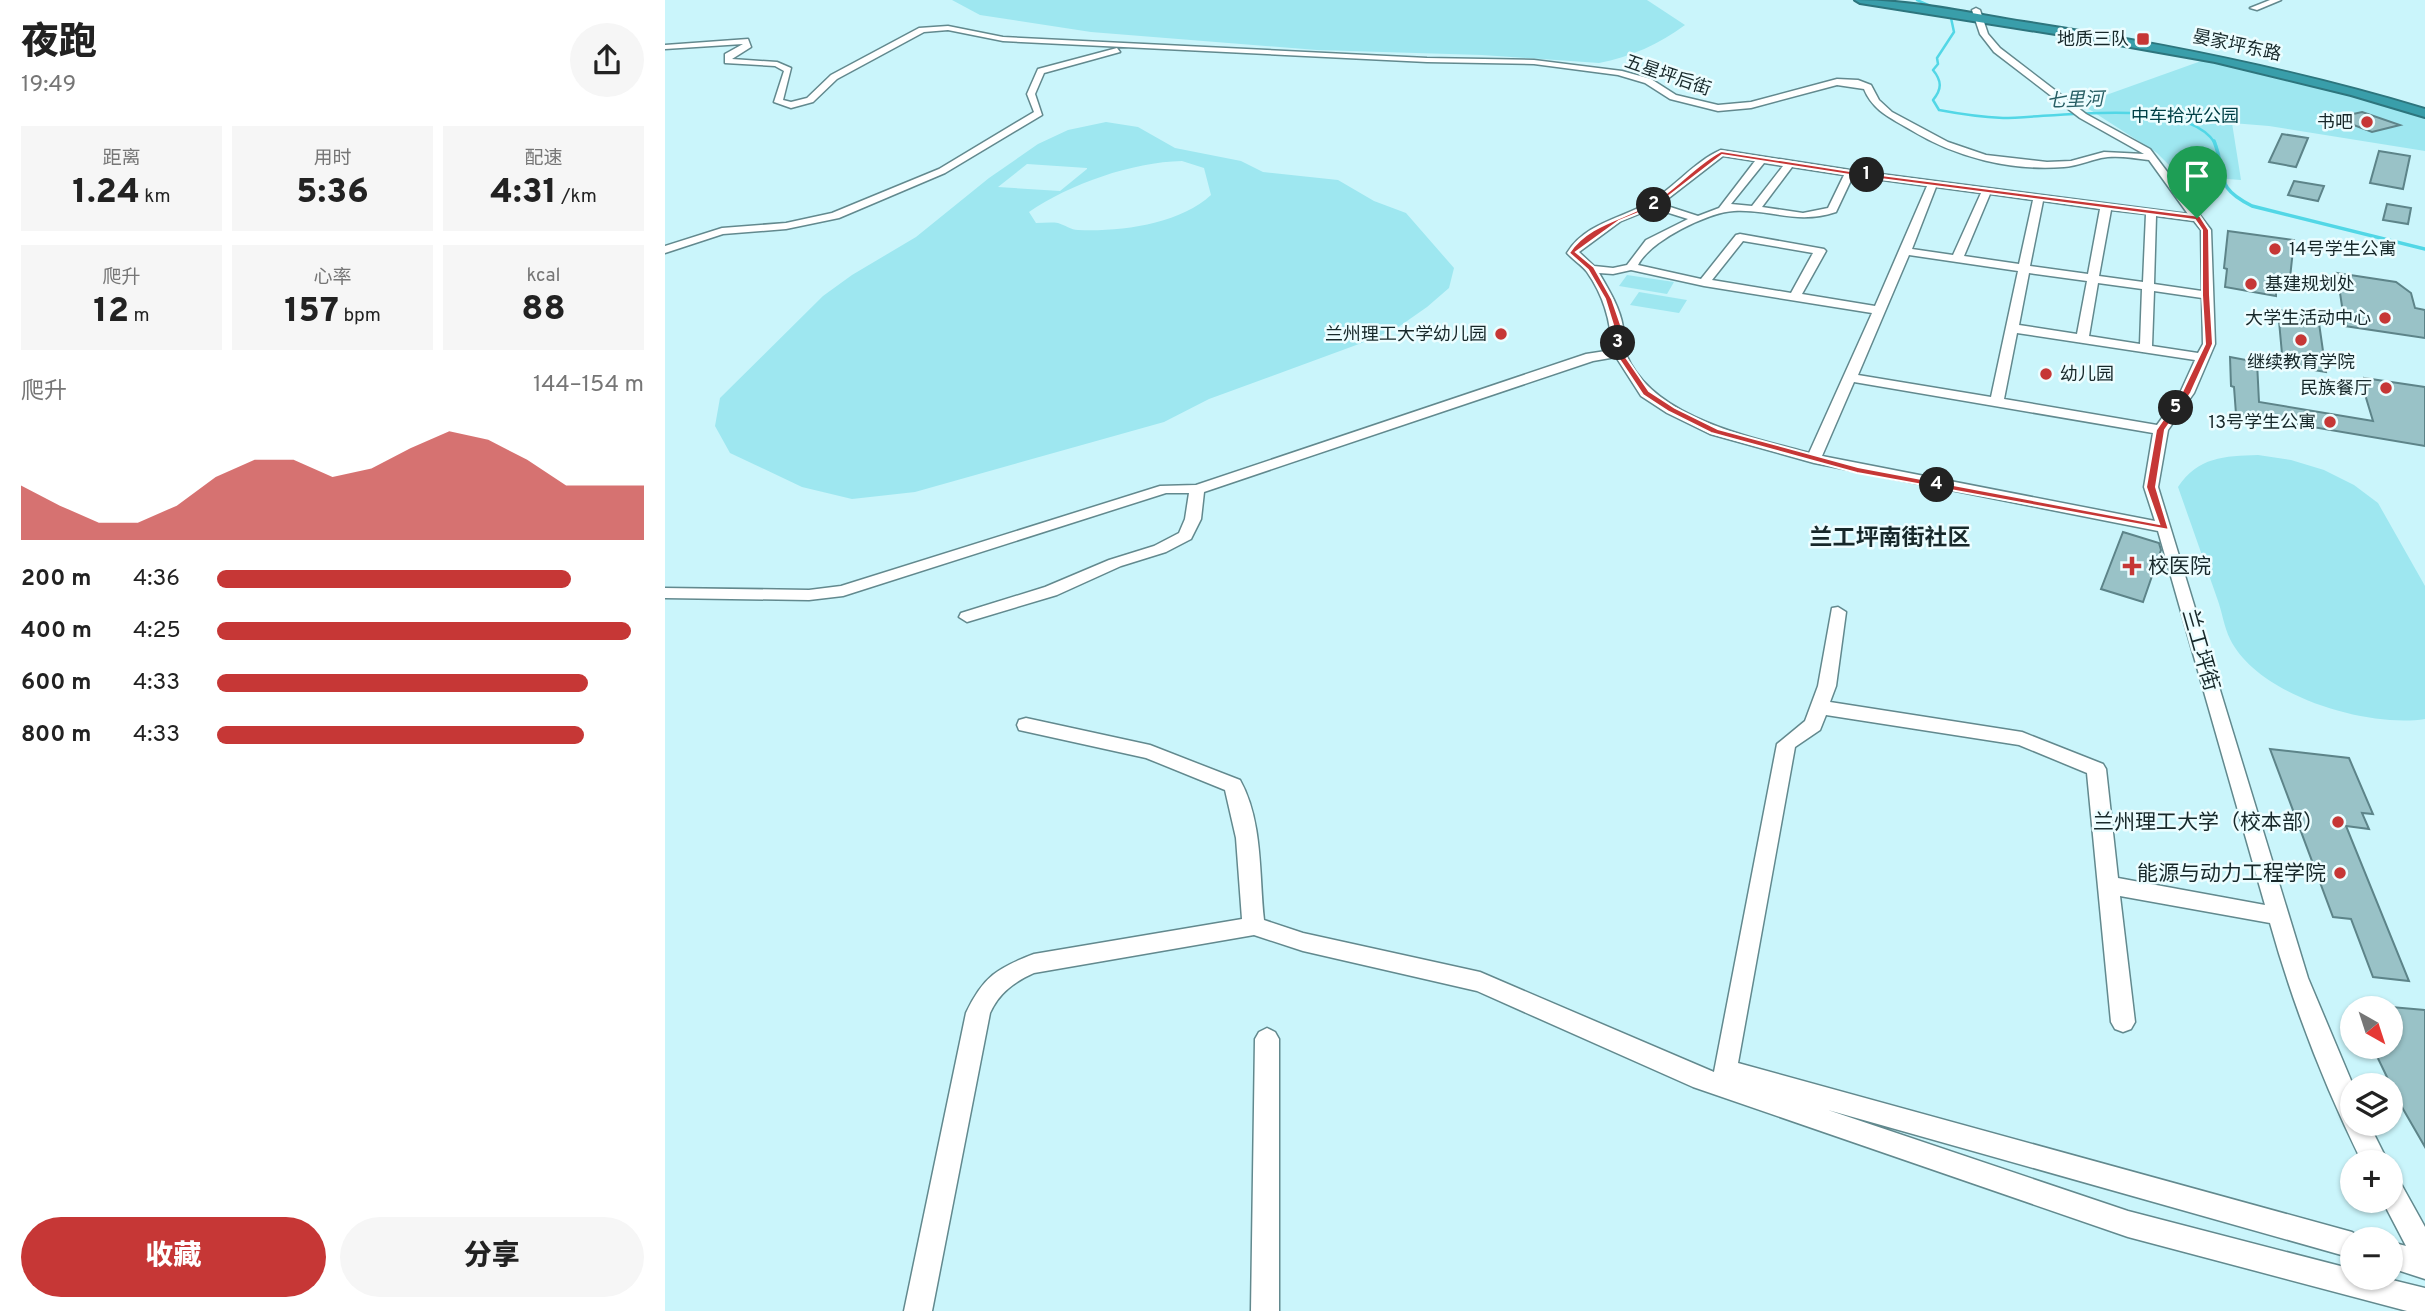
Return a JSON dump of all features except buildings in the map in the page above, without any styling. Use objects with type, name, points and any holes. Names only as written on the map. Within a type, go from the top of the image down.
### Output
[{"type":"highway","points":[[1860,0],[1943,13],[1959,14],[1977,10],[1994,17],[2040,27]]},
{"type":"highway","points":[[1884,0],[1959,14]]},
{"type":"highway","points":[[1944,0],[2040,27]]},
{"type":"highway","name":"晏家坪东路","points":[[2040,27],[2234,59],[2352,85],[2425,108]]},
{"type":"highway","name":"晏家坪东路","points":[[2234,59],[2425,113]]},
{"type":"street","points":[[2254,8],[2277,0]]},
{"type":"street","name":"兰工坪街","points":[[1977,10],[1985,34],[1997,50],[2083,116],[2147,151],[2206,230],[2209,344],[2187,393],[2161,430],[2151,487],[2297,978],[2340,1084]]},
{"type":"street","name":"五星坪后街","points":[[665,47],[745,41],[748,45],[728,56],[727,61],[777,64],[788,70],[778,102],[791,105],[810,100],[834,77],[922,30],[948,28],[1003,39],[1427,60],[1534,62],[1619,73],[1648,81],[1673,97],[1718,108],[1751,105],[1832,83],[1851,82],[1868,87],[1870,98],[1881,108],[1945,146],[1968,153],[2046,165],[2068,164],[2111,155],[2151,157]]},
{"type":"street","points":[[665,250],[722,231],[786,226],[835,216],[943,171],[1039,113],[1031,94],[1041,71],[1066,62],[1144,44]]},
{"type":"street","points":[[2165,528],[1814,459],[1715,431],[1672,410],[1646,393],[1619,353],[1617,325],[1608,299],[1591,269],[1573,253],[1577,246],[1617,219],[1653,205],[1721,153],[1850,173],[2197,218]]},
{"type":"street","points":[[1762,159],[1723,207],[1802,217],[1818,216],[1832,210],[1850,173]]},
{"type":"street","points":[[1755,209],[1789,164]]},
{"type":"street","points":[[1814,459],[1933,183]]},
{"type":"street","points":[[1958,259],[1987,190]]},
{"type":"street","points":[[1997,401],[2039,196]]},
{"type":"street","points":[[1653,205],[1698,219]]},
{"type":"street","points":[[2082,340],[2106,206]]},
{"type":"street","points":[[1631,267],[1636,256],[1649,242],[1698,219],[1730,208]]},
{"type":"street","points":[[2146,349],[2151,211]]},
{"type":"street","points":[[1704,283],[1740,237],[1821,251],[1795,297]]},
{"type":"street","points":[[665,243],[687,244]]},
{"type":"street","points":[[1905,251],[2206,295]]},
{"type":"street","points":[[1591,269],[1613,271],[1631,267],[1704,283],[1879,310]]},
{"type":"street","points":[[2012,328],[2204,358]]},
{"type":"street","points":[[665,593],[809,595],[843,591],[1165,489],[1197,489],[1591,357],[1619,353]]},
{"type":"street","points":[[1849,377],[2161,430]]},
{"type":"street","points":[[967,617],[1051,591],[1115,563],[1160,549],[1185,536],[1193,519],[1197,489]]},
{"type":"street","points":[[1838,612],[1827,686],[1813,725],[1786,744],[1725,1070],[2340,1242]]},
{"type":"street","points":[[1819,707],[2022,740],[2096,769],[2123,1022]]},
{"type":"street","points":[[1025,725],[1150,752],[1233,785],[1244,815],[1249,841],[1254,926]]},
{"type":"street","points":[[2109,885],[2279,916]]},
{"type":"street","points":[[918,1311],[978,1013],[986,993],[1013,971],[1034,964],[1254,926],[1303,942],[1480,982],[1693,1076],[2128,1224],[2425,1302]]},
{"type":"street","points":[[1265,1311],[1267,1039]]},
{"type":"street","points":[[2403,1213],[2425,1254]]},
{"type":"street","points":[[2403,1259],[2425,1265]]},
{"type":"green space","points":[[952,0],[1647,0],[1685,25],[1644,49],[1599,63],[1482,55],[1317,50],[1091,32],[980,15]]},
{"type":"green space","name":"中车·拾光公园","points":[[2204,60],[2316,85],[2425,117],[2425,151],[2269,126],[2232,123],[2241,180],[2199,177],[2185,181],[2157,153],[2081,104]]},
{"type":"green space","points":[[1106,122],[1138,127],[1175,148],[1241,161],[1263,172],[1338,180],[1374,201],[1406,213],[1454,268],[1449,288],[1397,328],[1209,399],[1164,422],[915,492],[852,499],[802,487],[730,453],[715,426],[720,398],[823,296],[852,275],[916,237],[989,178],[1038,144],[1068,130]],"holes":[[[1182,161],[1204,168],[1211,195],[1198,205],[1166,219],[1130,227],[1078,230],[1058,223],[1036,223],[1029,212],[1063,192],[1102,176],[1143,165]],[[1027,164],[1087,168],[1087,169],[1060,191],[998,187]]]},
{"type":"green space","points":[[1627,275],[1674,282],[1667,294],[1619,286]]},
{"type":"green space","points":[[1639,292],[1687,300],[1679,313],[1630,305]]},
{"type":"green space","points":[[2258,455],[2291,460],[2324,470],[2354,485],[2378,503],[2425,586],[2425,719],[2374,718],[2316,704],[2264,677],[2244,659],[2230,639],[2178,487],[2194,469],[2213,460]]},
{"type":"waterway","name":"七里河","points":[[1917,0],[1937,9]]},
{"type":"waterway","name":"七里河","points":[[1946,14],[1951,18],[1954,32],[1937,58],[1938,64],[1933,70],[1939,81],[1939,89],[1933,100],[1939,110],[2003,118],[2116,112],[2147,114],[2176,119],[2199,128],[2215,143]]},
{"type":"waterway","name":"七里河","points":[[2215,143],[2226,186],[2239,199],[2252,206],[2425,249]]},
{"type":"place","name":"地质三队","points":[[2143,39]]},
{"type":"place","name":"书吧","points":[[2367,122]]},
{"type":"place","name":"14号学生公寓","points":[[2275,249]]},
{"type":"place","name":"基建规划处","points":[[2251,284]]},
{"type":"place","name":"大学生活动中心","points":[[2385,318]]},
{"type":"place","name":"兰州理工大学幼儿园","points":[[1501,334]]},
{"type":"place","name":"继续教育学院","points":[[2301,340]]},
{"type":"place","name":"幼儿园","points":[[2046,374]]},
{"type":"place","name":"民族餐厅","points":[[2386,388]]},
{"type":"place","name":"13号学生公寓","points":[[2330,422]]},
{"type":"place","name":"校医院","points":[[2132,566]]},
{"type":"place","name":"兰州理工大学（校本部）","points":[[2338,822]]},
{"type":"place","name":"能源与动力工程学院","points":[[2340,873]]},
{"type":"district","name":"兰工坪南街社区","points":[[1890,537]]},
{"type":"route","points":[[1721,153],[1850,173],[2197,218],[2206,230],[2209,344],[2187,393],[2161,430],[2151,487],[2165,528],[1857,470],[1715,431],[1672,410],[1646,393],[1619,353],[1617,325],[1608,299],[1591,269],[1573,253],[1577,246],[1595,232],[1617,219],[1653,205],[1721,153]]}]
